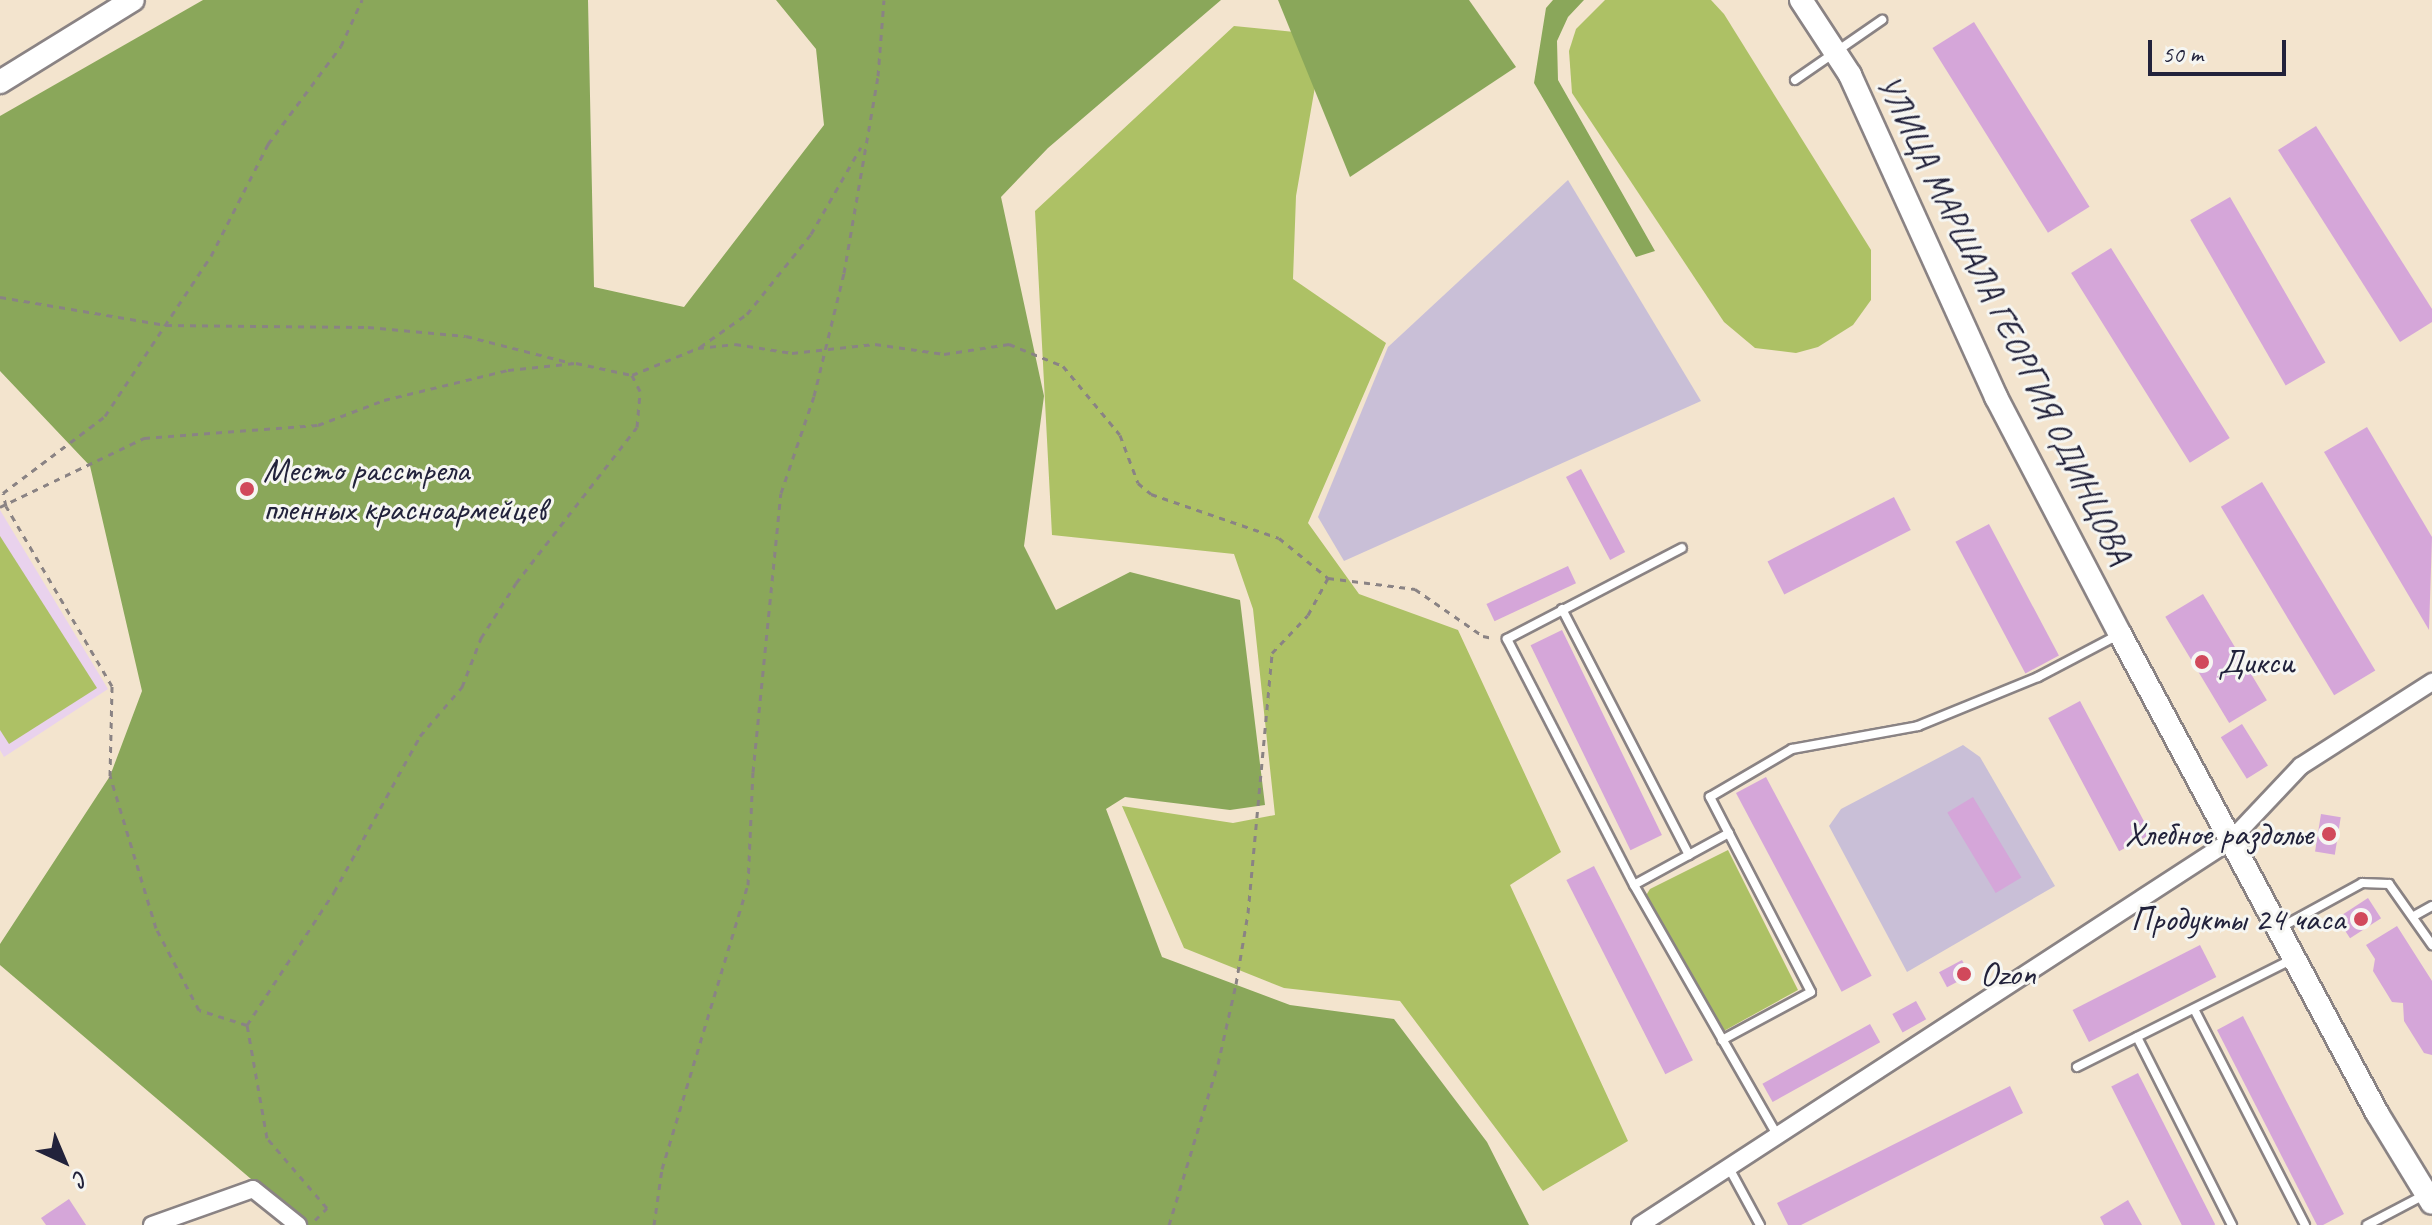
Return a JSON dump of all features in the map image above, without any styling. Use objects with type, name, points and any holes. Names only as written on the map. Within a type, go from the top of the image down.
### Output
[{"type":"street","points":[[0,82],[39,59],[104,8],[133,0]]},
{"type":"street","name":"УЛИЦА МАРШАЛА ГЕОРГИЯ ОДИНЦОВА","points":[[1801,0],[1836,52],[1996,397],[2120,634],[2293,959],[2430,1198]]},
{"type":"street","points":[[1640,1225],[2230,841],[2301,766],[2432,682]]},
{"type":"street","points":[[152,1225],[253,1189],[298,1225]]},
{"type":"lane","points":[[1795,80],[1882,20]]},
{"type":"lane","points":[[1682,548],[1507,639],[1634,885],[1777,1135]]},
{"type":"lane","points":[[1562,609],[1689,855]]},
{"type":"lane","points":[[1722,1040],[1811,992],[1710,797],[1764,762],[1814,741],[1881,736],[1918,726],[2038,677],[2120,634]]},
{"type":"lane","points":[[1634,885],[1729,833]]},
{"type":"lane","points":[[2277,929],[2362,883],[2389,884],[2432,945]]},
{"type":"lane","points":[[2414,916],[2432,906]]},
{"type":"lane","points":[[2077,1067],[2293,959]]},
{"type":"lane","points":[[2194,1009],[2305,1225]]},
{"type":"lane","points":[[2137,1037],[2232,1225]]},
{"type":"lane","points":[[1729,1168],[1760,1225]]},
{"type":"lane","points":[[2367,1225],[2430,1198]]},
{"type":"path","points":[[247,1025],[199,1010],[156,928],[110,776],[112,686],[6,506],[3,493],[105,416],[211,256],[268,144],[341,46],[362,0]]},
{"type":"path","points":[[654,1225],[662,1169],[748,885],[756,740],[781,493],[825,350],[844,273],[863,143],[878,76],[884,0]]},
{"type":"path","points":[[0,297],[166,325],[382,328],[466,336],[632,375],[698,348],[747,314],[811,234],[863,143]]},
{"type":"path","points":[[698,348],[735,344],[792,353],[875,344],[944,354],[1009,344],[1063,366],[1120,435],[1144,489],[1279,538],[1328,578],[1415,589],[1483,636],[1507,639]]},
{"type":"path","points":[[0,507],[144,438],[318,425],[384,400],[508,370],[576,363]]},
{"type":"path","points":[[309,1225],[327,1208],[267,1138],[247,1025],[334,892],[420,736],[462,687],[481,638],[516,583],[637,427],[640,391],[632,375]]},
{"type":"path","points":[[1169,1225],[1218,1064],[1238,970],[1272,653],[1308,615],[1328,578]]},
{"type":"shaded area","points":[[1568,180],[1701,401],[1344,561],[1318,517],[1388,347]]},
{"type":"shaded area","points":[[0,510],[108,689],[4,757],[0,750]]},
{"type":"shaded area","points":[[1963,745],[1980,757],[2055,886],[1907,972],[1829,826],[1841,809]]},
{"type":"green space","points":[[203,0],[588,0],[594,287],[684,307],[824,125],[816,49],[776,0],[1221,0],[1048,148],[1001,197],[1044,396],[1024,546],[1056,610],[1130,572],[1240,600],[1265,805],[1230,810],[1125,797],[1106,809],[1162,957],[1290,1005],[1394,1019],[1487,1142],[1529,1225],[305,1225],[0,965],[0,944],[110,776],[142,691],[90,466],[0,371],[0,116]]},
{"type":"green space","points":[[1278,0],[1469,0],[1516,67],[1350,177]]},
{"type":"green space","points":[[1553,0],[1584,0],[1568,17],[1557,41],[1558,80],[1655,251],[1636,257],[1534,83],[1546,8]]},
{"type":"green space","points":[[1605,0],[1711,0],[1724,14],[1871,250],[1871,300],[1853,325],[1818,347],[1796,353],[1755,348],[1724,322],[1572,93],[1569,51],[1576,29]]},
{"type":"green space","points":[[1234,26],[1324,35],[1296,196],[1293,279],[1386,343],[1308,523],[1359,594],[1458,630],[1561,852],[1510,885],[1628,1141],[1543,1191],[1400,1001],[1284,988],[1184,948],[1122,806],[1233,823],[1275,815],[1253,609],[1234,554],[1052,535],[1035,211]]},
{"type":"green space","points":[[0,536],[97,688],[9,744],[0,730]]},
{"type":"green space","points":[[1728,850],[1798,990],[1722,1032],[1645,897],[1650,889]]},
{"type":"building","points":[[1974,22],[2090,207],[2048,233],[1932,48]]},
{"type":"building","points":[[2316,126],[2432,309],[2432,322],[2400,342],[2278,150]]},
{"type":"building","points":[[2230,197],[2326,362],[2286,385],[2190,220]]},
{"type":"building","points":[[2111,248],[2230,438],[2190,463],[2071,273]]},
{"type":"building","points":[[2367,427],[2432,537],[2429,630],[2324,452]]},
{"type":"building","points":[[1581,469],[1625,552],[1610,560],[1566,477]]},
{"type":"building","points":[[2262,482],[2375,671],[2334,695],[2221,507]]},
{"type":"building","points":[[1894,497],[1911,530],[1784,594],[1767,561]]},
{"type":"building","points":[[1989,524],[2059,656],[2025,673],[1955,542]]},
{"type":"building","points":[[1568,566],[1576,583],[1494,621],[1486,604]]},
{"type":"building","points":[[2203,594],[2267,700],[2229,723],[2165,617]]},
{"type":"building","points":[[1562,630],[1662,835],[1630,850],[1531,645]]},
{"type":"building","points":[[2080,701],[2151,834],[2119,851],[2048,718]]},
{"type":"building","points":[[2242,724],[2268,766],[2247,779],[2221,737]]},
{"type":"building","points":[[1766,777],[1872,976],[1842,992],[1736,793]]},
{"type":"building","points":[[1973,797],[2021,878],[1996,893],[1947,812]]},
{"type":"building","name":"Хлебное раздолье","points":[[2321,814],[2341,817],[2335,855],[2315,852]]},
{"type":"building","points":[[1594,866],[1693,1060],[1665,1074],[1566,880]]},
{"type":"building","points":[[2368,898],[2381,918],[2350,938],[2337,918]]},
{"type":"building","points":[[2397,926],[2432,981],[2432,1055],[2424,1053],[2404,1021],[2403,1003],[2392,1002],[2373,971],[2375,959],[2366,945]]},
{"type":"building","points":[[2200,945],[2216,977],[2089,1042],[2073,1010]]},
{"type":"building","points":[[1962,960],[1970,975],[1947,987],[1939,972]]},
{"type":"building","points":[[1916,1001],[1926,1019],[1903,1032],[1892,1014]]},
{"type":"building","points":[[2243,1016],[2344,1214],[2323,1225],[2317,1225],[2217,1030]]},
{"type":"building","points":[[1870,1024],[1880,1042],[1773,1102],[1762,1084]]},
{"type":"building","points":[[2138,1073],[2215,1224],[2182,1225],[2111,1087]]},
{"type":"building","points":[[2010,1086],[2023,1113],[1801,1225],[1788,1225],[1777,1203]]},
{"type":"building","points":[[69,1199],[86,1225],[46,1225],[41,1218]]},
{"type":"building","points":[[2128,1200],[2142,1225],[2104,1225],[2100,1217]]},
{"type":"place","name":"Место расстрела пленных красноармейцев","points":[[247,489]]},
{"type":"place","name":"Дикси","points":[[2202,662]]},
{"type":"place","name":"Хлебное раздолье","points":[[2329,834]]},
{"type":"place","name":"Продукты 24 часа","points":[[2361,919]]},
{"type":"place","name":"Ozon","points":[[1964,974]]}]
